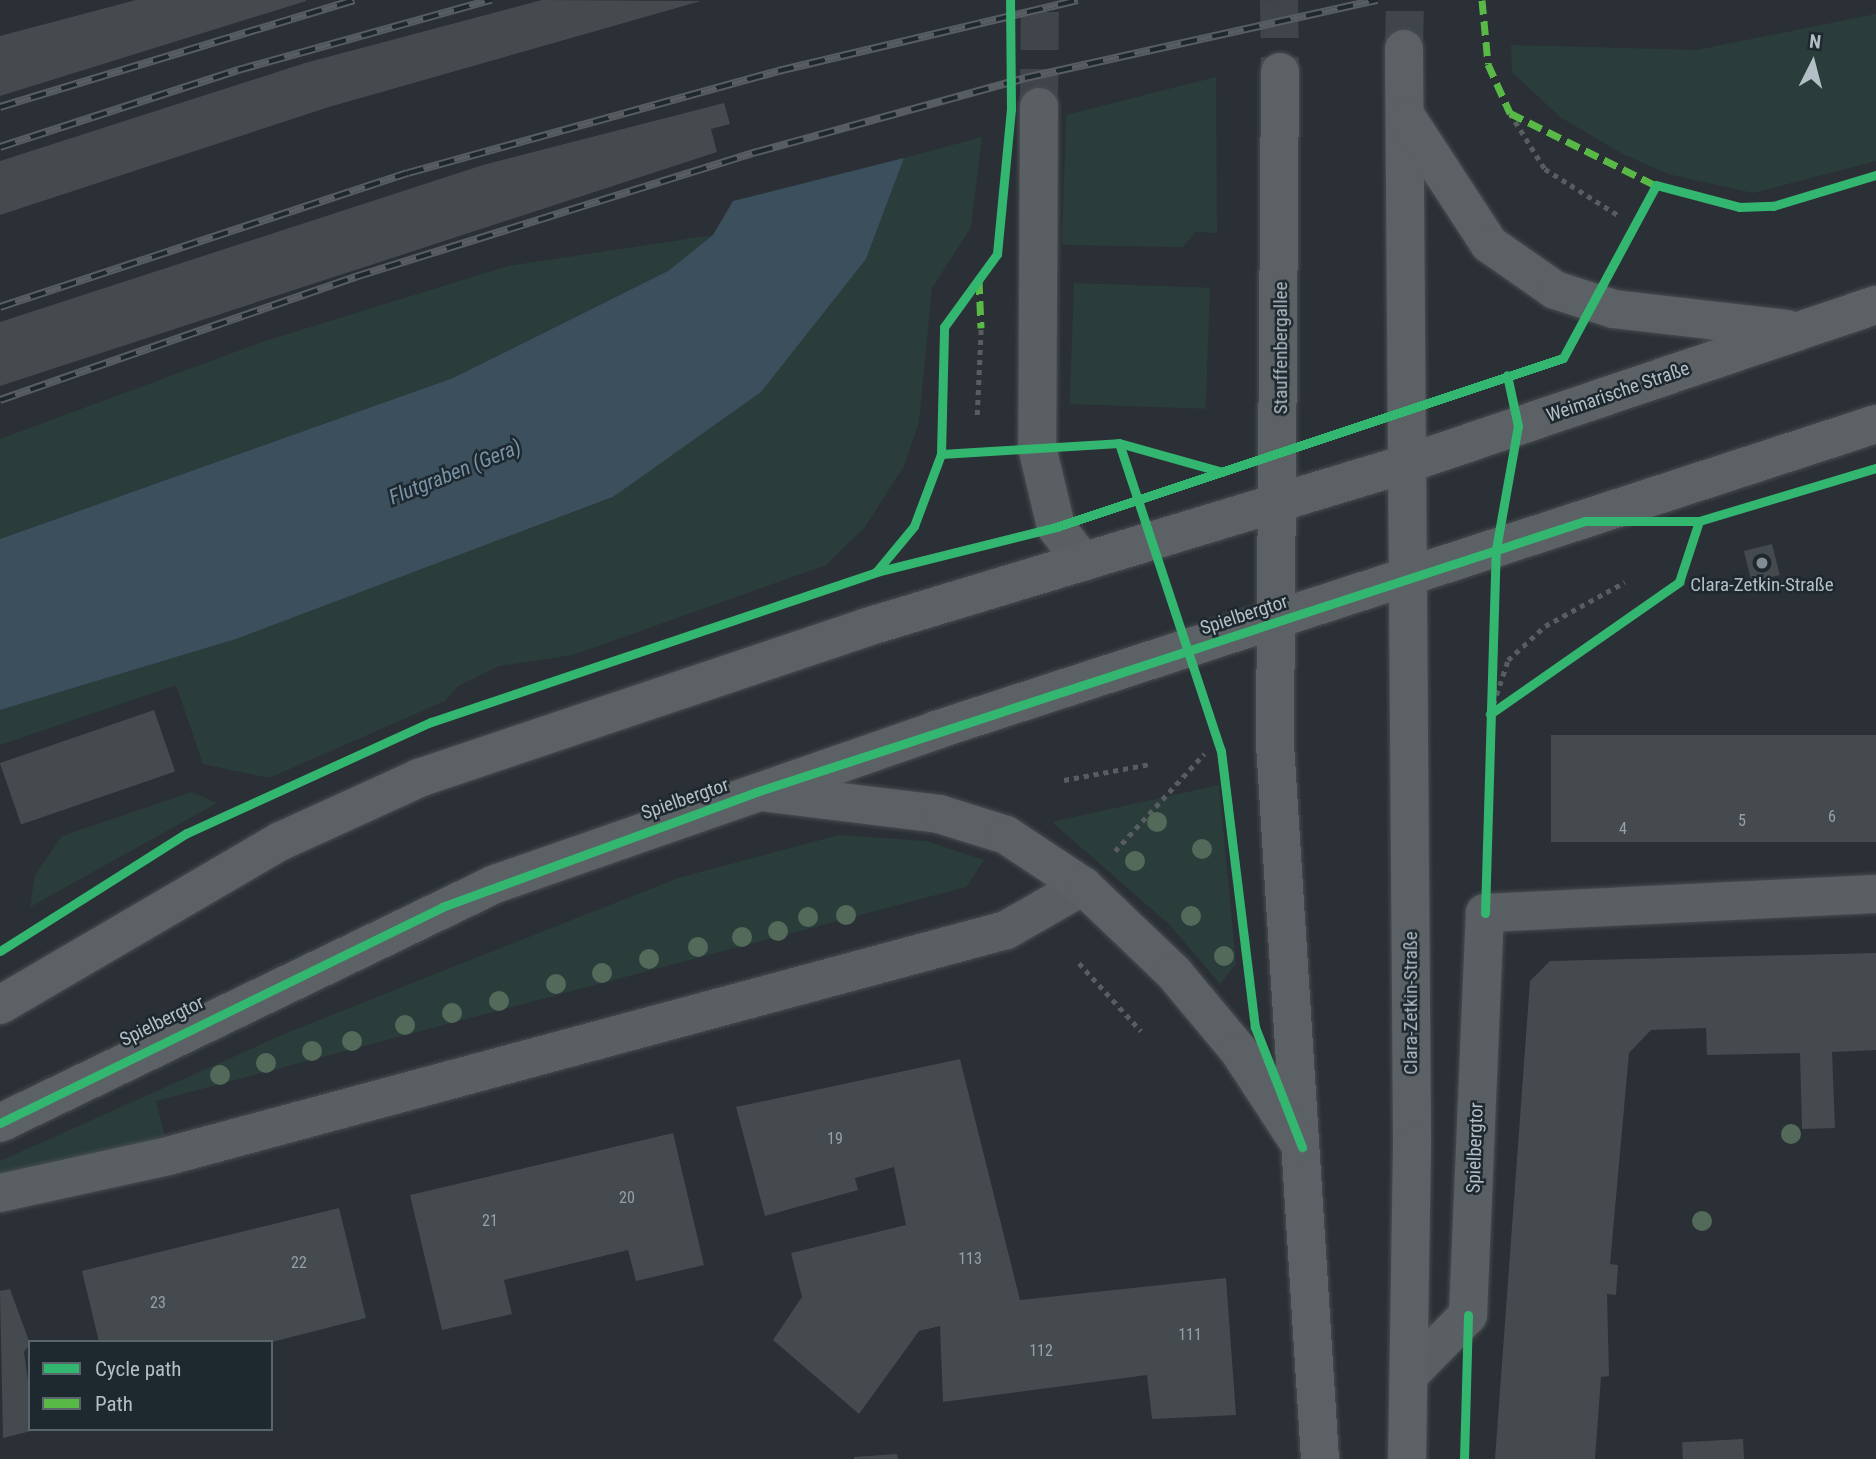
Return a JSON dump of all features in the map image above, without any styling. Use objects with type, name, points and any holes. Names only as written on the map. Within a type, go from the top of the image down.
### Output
[{"type":"main road","points":[[1405,49],[1409,463]]},
{"type":"main road","name":"Stauffenbergallee","points":[[1275,624],[1279,502],[1280,72]]},
{"type":"main road","points":[[1405,113],[1459,206],[1489,244],[1555,290],[1614,309],[1800,330]]},
{"type":"main road","name":"Weimarische Straße","points":[[1279,502],[1409,463],[1876,305]]},
{"type":"main road","points":[[1409,577],[1876,424]]},
{"type":"main road","name":"Clara-Zetkin-Straße","points":[[1408,1459],[1411,1374],[1409,463]]},
{"type":"main road","points":[[0,1005],[281,841],[419,778],[1083,562],[1279,502]]},
{"type":"main road","name":"Spielbergtor","points":[[0,1123],[452,902],[756,792],[1275,624],[1409,577]]},
{"type":"main road","points":[[1275,624],[1275,744],[1320,1459]]},
{"type":"main road","points":[[756,792],[939,814],[1006,835],[1083,886],[1199,1002],[1302,1147]]},
{"type":"street","points":[[1039,107],[1037,447],[1056,527],[1083,562]]},
{"type":"street","points":[[0,1193],[169,1156],[1006,930],[1083,886]]},
{"type":"street","name":"Spielbergtor","points":[[1411,1374],[1468,1315],[1485,912],[1876,894]]},
{"type":"path","points":[[1510,113],[1545,169],[1618,215]]},
{"type":"path","points":[[977,415],[981,328]]},
{"type":"path","points":[[1490,714],[1508,660],[1545,626],[1625,582]]},
{"type":"path","points":[[1490,714],[1492,659]]},
{"type":"path","points":[[1083,886],[1204,754]]},
{"type":"path","points":[[1064,780],[1150,764]]},
{"type":"path","points":[[1079,962],[1142,1031]]},
{"type":"green space","points":[[1876,14],[1876,161],[1753,193],[1668,174],[1623,154],[1560,117],[1512,72],[1511,45],[1697,50]]},
{"type":"green space","points":[[1216,77],[1217,233],[1195,232],[1183,247],[1062,245],[1066,115]]},
{"type":"green space","points":[[982,137],[971,227],[932,288],[919,422],[904,466],[865,527],[826,565],[573,655],[499,666],[458,686],[445,701],[269,778],[203,764],[176,685],[0,745],[0,710],[236,639],[614,497],[866,259],[904,158]]},
{"type":"green space","points":[[713,235],[668,271],[453,378],[0,539],[0,439],[265,341],[508,266]]},
{"type":"green space","points":[[1074,283],[1210,288],[1206,409],[1070,404]]},
{"type":"green space","points":[[1219,785],[1236,964],[1220,984],[1170,925],[1052,822]]},
{"type":"green space","points":[[192,792],[217,803],[30,907],[35,875],[62,836]]},
{"type":"green space","points":[[839,835],[926,841],[984,860],[966,887],[156,1101],[165,1137],[0,1176],[0,1161],[291,1031],[678,878]]},
{"type":"water","name":"Flutgraben (Gera)","points":[[904,158],[866,259],[761,392],[613,497],[236,639],[0,710],[0,539],[453,378],[668,271],[713,235],[733,201]]},
{"type":"building","points":[[136,0],[306,1],[0,96],[0,36]]},
{"type":"building","points":[[542,0],[701,1],[329,107],[0,215],[0,161],[305,63]]},
{"type":"building","points":[[724,103],[730,124],[711,129],[717,152],[0,386],[0,322],[483,165]]},
{"type":"building","name":"Clara-Zetkin-Straße","points":[[1772,544],[1780,575],[1752,582],[1744,551]]},
{"type":"building","points":[[154,710],[175,771],[21,825],[0,763]]},
{"type":"building","points":[[1551,735],[1876,735],[1876,842],[1551,842]]},
{"type":"building","points":[[1876,953],[1876,1050],[1832,1052],[1835,1128],[1802,1129],[1800,1053],[1707,1055],[1706,1028],[1651,1030],[1629,1053],[1610,1264],[1618,1265],[1616,1295],[1607,1294],[1609,1376],[1601,1377],[1595,1459],[1495,1459],[1530,981],[1550,961]]},
{"type":"building","points":[[960,1059],[1020,1300],[1226,1278],[1236,1415],[1152,1419],[1147,1375],[943,1402],[940,1326],[919,1331],[859,1414],[773,1340],[802,1297],[791,1253],[906,1225],[894,1167],[855,1178],[858,1190],[765,1216],[736,1107]]},
{"type":"building","points":[[673,1133],[704,1265],[636,1281],[628,1250],[504,1280],[512,1314],[442,1330],[410,1195]]},
{"type":"building","points":[[339,1208],[366,1318],[273,1342],[99,1340],[82,1271]]},
{"type":"building","points":[[10,1289],[29,1340],[24,1352],[28,1380],[28,1431],[31,1431],[3,1438],[0,1291]]},
{"type":"building","points":[[1743,1439],[1744,1459],[1683,1459],[1682,1442]]},
{"type":"building","points":[[897,1454],[898,1459],[854,1459],[854,1457]]},
{"type":"tunnel","points":[[1039,107],[1040,0]]},
{"type":"tunnel","points":[[1279,0],[1280,72]]},
{"type":"tunnel","points":[[1404,49],[1405,0]]},
{"type":"railway","points":[[0,107],[354,0]]},
{"type":"railway","points":[[0,147],[238,70],[491,0]]},
{"type":"railway","points":[[0,307],[408,173],[778,71],[1078,0]]},
{"type":"railway","points":[[0,400],[355,277],[757,152],[1025,78],[1377,0]]},
{"type":"marked path","points":[[1482,0],[1488,64],[1510,113],[1659,187]]},
{"type":"marked path","points":[[979,280],[981,328]]},
{"type":"cycle path","points":[[876,572],[914,526],[941,454],[944,327],[997,254],[1011,109],[1010,0]]},
{"type":"cycle path","points":[[0,951],[187,833],[431,722],[876,572],[1056,527],[1563,358],[1656,185],[1739,207],[1773,206],[1876,175]]},
{"type":"cycle path","points":[[1485,913],[1496,549],[1518,426],[1507,375]]},
{"type":"cycle path","points":[[1119,443],[1221,751],[1255,1027],[1302,1147]]},
{"type":"cycle path","points":[[941,454],[1119,443],[1222,472]]},
{"type":"cycle path","points":[[0,1123],[442,907],[756,792],[1585,521],[1699,521],[1876,468]]},
{"type":"cycle path","points":[[1490,714],[1679,582],[1699,521]]},
{"type":"cycle path","points":[[1464,1459],[1468,1315]]},
{"type":"place","name":"Clara-Zetkin-Straße","points":[[1762,563]]}]
